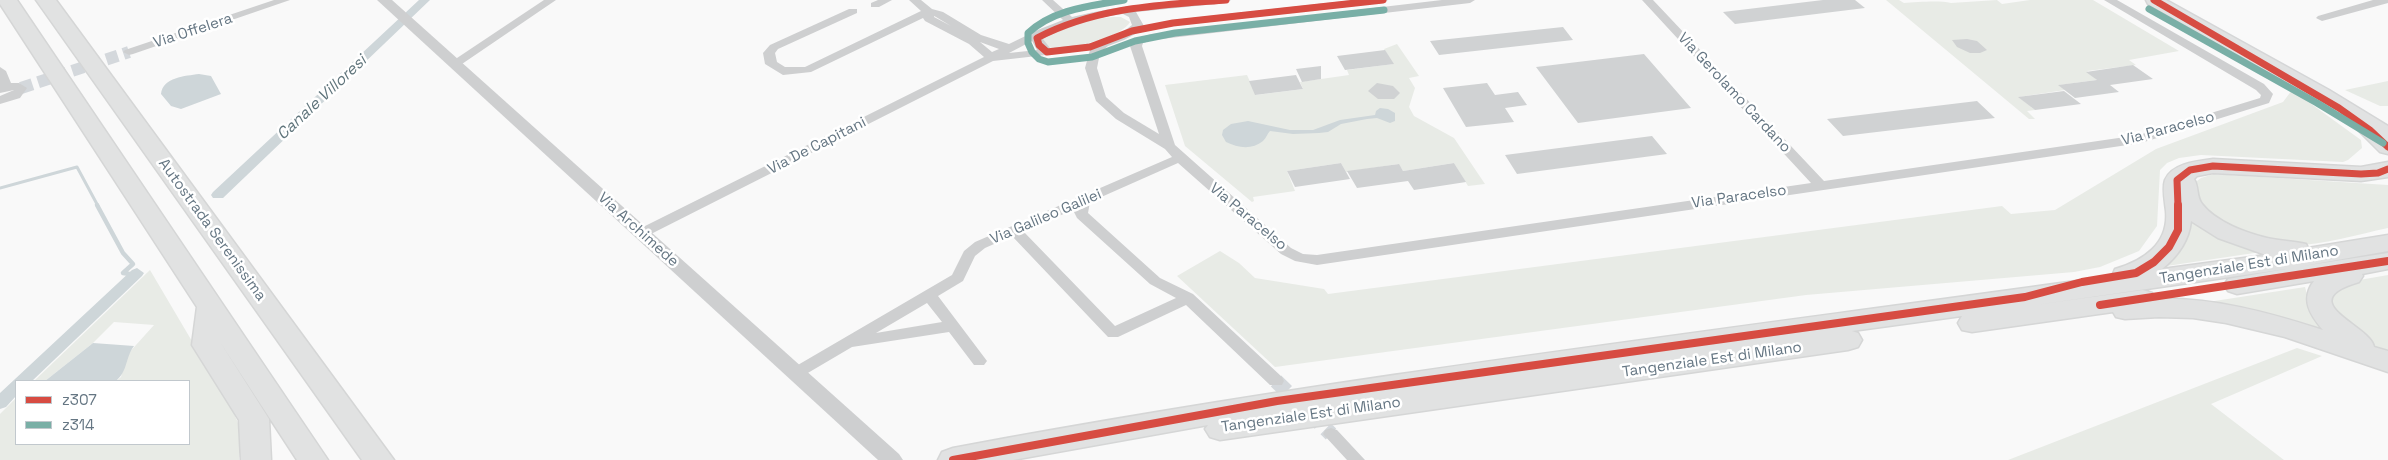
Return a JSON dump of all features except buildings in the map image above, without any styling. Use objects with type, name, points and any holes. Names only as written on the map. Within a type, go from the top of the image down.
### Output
[{"type":"highway","points":[[8,0],[313,460]]},
{"type":"highway","name":"Autostrada Serenissima","points":[[46,0],[379,460]]},
{"type":"highway","points":[[2366,127],[2388,147]]},
{"type":"highway","points":[[2034,305],[2082,282],[2136,273],[2150,265],[2165,252],[2176,234],[2179,219],[2176,180],[2190,170],[2222,166],[2361,174],[2378,173],[2388,170]]},
{"type":"highway","points":[[2348,250],[2322,247],[2281,250],[2260,246],[2234,236],[2210,223],[2192,208],[2184,195],[2185,184],[2197,174],[2217,170],[2388,178]]},
{"type":"highway","name":"Tangenziale Est di Milano","points":[[1037,460],[1285,418],[2034,305],[2388,243]]},
{"type":"highway","name":"Tangenziale Est di Milano","points":[[960,459],[1277,401],[1955,309],[2034,305],[2388,261]]},
{"type":"highway","points":[[2388,269],[2333,279],[2323,285],[2318,297],[2326,316],[2343,333],[2363,346],[2388,358]]},
{"type":"highway","points":[[2034,305],[2078,315],[2164,306],[2214,311],[2290,329],[2388,362]]},
{"type":"highway","points":[[210,307],[206,345],[254,419],[256,460]]},
{"type":"main road","points":[[2154,0],[2388,134]]},
{"type":"main road","points":[[2169,0],[2388,123]]},
{"type":"main road","points":[[2251,54],[2388,142]]},
{"type":"main road","points":[[2291,68],[2388,117]]},
{"type":"street","name":"Via Offelera","points":[[130,52],[285,0]]},
{"type":"street","name":"Via Archimede","points":[[384,0],[892,460]]},
{"type":"street","points":[[455,64],[551,0]]},
{"type":"street","points":[[875,6],[887,0]]},
{"type":"street","points":[[914,0],[928,12],[939,14],[977,38],[1008,48]]},
{"type":"street","points":[[1047,0],[1070,21]]},
{"type":"street","points":[[1047,52],[1039,45],[1037,38],[1044,31],[1070,21],[1126,11],[1226,0]]},
{"type":"street","points":[[928,12],[929,19],[973,42],[992,58],[1064,51],[1136,36],[1173,23],[1383,0]]},
{"type":"street","points":[[1136,36],[1151,37],[1470,0]]},
{"type":"street","name":"Via Gerolamo Cardano","points":[[1646,0],[1821,186]]},
{"type":"street","name":"Via Paracelso","points":[[1126,11],[1134,16],[1138,22],[1136,46],[1169,146],[1180,158],[1286,251],[1300,258],[1317,260],[2140,139],[2265,100],[2267,94],[2260,87],[2109,0]]},
{"type":"street","points":[[2322,18],[2385,0]]},
{"type":"street","points":[[853,11],[774,46],[768,52],[771,64],[783,71],[807,70],[928,12]]},
{"type":"street","name":"Via De Capitani","points":[[642,233],[1044,31]]},
{"type":"street","points":[[1106,42],[1094,52],[1092,68],[1100,98],[1110,108],[1169,146]]},
{"type":"street","points":[[1064,51],[1082,58],[1092,68]]},
{"type":"street","points":[[0,71],[3,88],[18,86],[21,90],[12,97],[0,100]]},
{"type":"street","name":"Via Galileo Galilei","points":[[796,373],[958,278],[969,254],[980,246],[1180,158]]},
{"type":"street","points":[[1083,202],[1080,210],[1082,215],[1155,281],[1188,298],[1276,381]]},
{"type":"street","points":[[1015,231],[1113,333],[1188,298]]},
{"type":"street","points":[[928,294],[979,361]]},
{"type":"street","name":"Via Galileo Galilei","points":[[844,344],[952,326]]},
{"type":"street","points":[[1331,434],[1357,460]]},
{"type":"shaded area","points":[[1886,0],[1899,0],[1904,3],[1935,1],[1951,3],[1997,0],[2002,4],[2030,0],[2093,0],[2179,51],[2129,60],[2136,65],[2087,71],[2097,80],[2059,85],[2065,90],[2019,97],[2035,110],[2027,111],[2035,119],[2029,119]]},
{"type":"shaded area","points":[[1121,17],[1130,22],[1125,28],[1116,34],[1091,42],[1054,48],[1045,47],[1041,39],[1048,34],[1079,22]]},
{"type":"shaded area","points":[[1397,44],[1419,76],[1409,78],[1415,88],[1409,107],[1414,116],[1454,138],[1485,184],[1468,186],[1454,163],[1403,171],[1398,164],[1346,172],[1341,163],[1287,171],[1295,191],[1253,197],[1254,201],[1252,202],[1185,146],[1165,85],[1247,75],[1256,95],[1303,89],[1300,82],[1349,75],[1347,70],[1393,64],[1384,49]]},
{"type":"shaded area","points":[[199,74],[211,76],[221,94],[181,109],[171,106],[161,94],[163,88],[170,81],[176,78]]},
{"type":"shaded area","points":[[2388,81],[2388,106],[2380,106],[2345,90]]},
{"type":"shaded area","points":[[2292,90],[2361,140],[2362,148],[2343,162],[2201,155],[2179,158],[2167,163],[2160,170],[2157,226],[2139,251],[2100,267],[2074,272],[1806,295],[1275,367],[1177,276],[1220,251],[1239,263],[1255,278],[1324,289],[1328,294],[2002,206],[2011,214],[2055,210],[2156,149],[2283,102]]},
{"type":"shaded area","points":[[1380,108],[1388,109],[1395,113],[1395,121],[1390,123],[1377,118],[1367,119],[1341,124],[1328,132],[1319,133],[1293,134],[1270,131],[1263,141],[1250,147],[1240,147],[1226,142],[1222,135],[1223,130],[1231,124],[1248,121],[1290,130],[1313,130],[1340,120],[1375,115],[1376,111]]},
{"type":"shaded area","points":[[2214,174],[2388,185],[2388,228],[2338,240],[2303,245],[2269,243],[2252,239],[2196,207],[2193,184],[2201,178]]},
{"type":"shaded area","points":[[2187,217],[2261,252],[2160,267]]},
{"type":"shaded area","points":[[150,270],[232,409],[242,432],[239,460],[0,460],[0,414],[15,399],[15,445],[190,445],[190,380],[117,380],[121,377],[127,355],[154,325],[114,322],[93,343],[46,380],[35,380]]},
{"type":"shaded area","points":[[2388,275],[2388,354],[2372,346],[2342,324],[2330,300],[2342,283]]},
{"type":"shaded area","points":[[2305,287],[2309,302],[2344,342],[2209,304],[2208,302]]},
{"type":"shaded area","points":[[93,343],[134,346],[123,373],[117,380],[46,380]]},
{"type":"shaded area","points":[[2297,348],[2322,356],[2211,404],[2284,460],[2008,460]]},
{"type":"waterway","name":"Canale Villoresi","points":[[218,195],[425,0]]},
{"type":"waterway","points":[[0,188],[77,167],[98,206]]},
{"type":"waterway","points":[[97,205],[123,253],[133,264],[123,273],[136,275]]},
{"type":"waterway","name":"Canale Villoresi","points":[[23,380],[137,273]]},
{"type":"waterway","name":"Canale Villoresi","points":[[0,403],[15,388]]},
{"type":"tunnel","points":[[21,88],[129,52]]},
{"type":"tunnel","points":[[1276,381],[1331,434]]},
{"type":"transit line","name":"z314","points":[[1124,0],[1073,10],[1047,19],[1028,33],[1028,43],[1032,52],[1039,59],[1048,62],[1092,57],[1135,41],[1175,33],[1384,10]]},
{"type":"transit line","name":"z307","points":[[1226,0],[1128,8],[1081,19],[1058,27],[1037,38],[1039,45],[1047,52],[1090,47],[1132,31],[1173,23],[1383,0]]},
{"type":"transit line","name":"z307","points":[[2154,0],[2339,108],[2370,130],[2388,147]]},
{"type":"transit line","name":"z314","points":[[2149,9],[2317,103],[2383,143]]},
{"type":"transit line","name":"z307","points":[[953,460],[1277,401],[2025,297],[2082,282],[2136,273],[2154,262],[2169,247],[2178,230],[2177,180],[2190,170],[2213,166],[2361,174],[2378,173],[2388,169]]},
{"type":"transit line","name":"z307","points":[[2100,305],[2388,261]]}]
